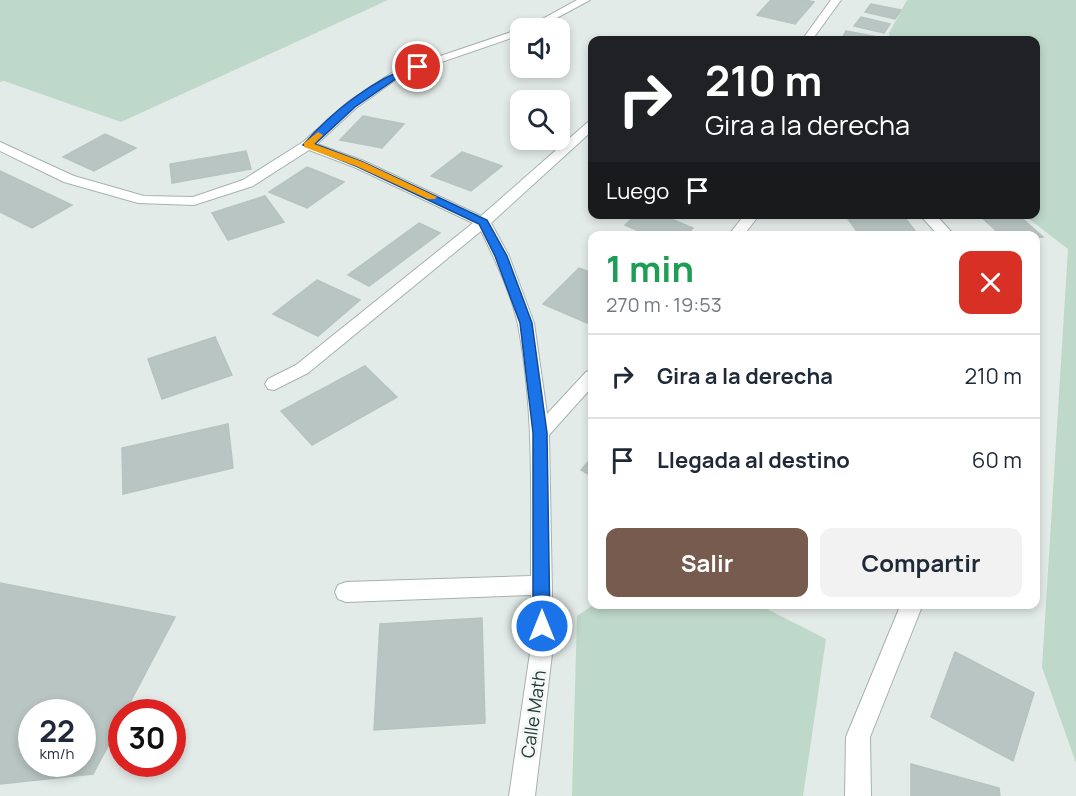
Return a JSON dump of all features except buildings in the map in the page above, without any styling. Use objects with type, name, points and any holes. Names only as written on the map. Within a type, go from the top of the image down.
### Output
[{"type":"street","points":[[550,18],[585,0]]},
{"type":"street","points":[[810,36],[836,0]]},
{"type":"street","points":[[0,146],[69,179],[143,200],[194,201],[248,183],[308,145],[352,105],[397,74],[510,35]]},
{"type":"street","points":[[274,384],[302,369],[483,222],[588,129]]},
{"type":"street","points":[[308,145],[359,164],[483,222]]},
{"type":"street","points":[[739,231],[749,219]]},
{"type":"street","points":[[931,219],[943,231]]},
{"type":"street","name":"Calle Math","points":[[483,222],[501,256],[526,323],[540,433],[542,646],[522,796]]},
{"type":"street","points":[[540,433],[588,380]]},
{"type":"street","points":[[346,592],[542,585]]},
{"type":"street","points":[[858,796],[858,737],[910,609]]},
{"type":"green space","points":[[0,0],[388,0],[121,122],[4,81],[0,82]]},
{"type":"green space","points":[[907,0],[1076,0],[1076,763],[1042,667],[1068,249],[1029,219],[1040,219],[1040,36],[889,36]]},
{"type":"green space","points":[[588,608],[767,609],[826,639],[803,796],[572,796],[577,616]]},
{"type":"slow traffic","points":[[318,135],[308,145],[359,164],[431,197]]},
{"type":"route","points":[[418,67],[397,74],[352,105],[308,145],[359,164],[483,222],[501,256],[526,323],[540,433],[542,626]]}]
